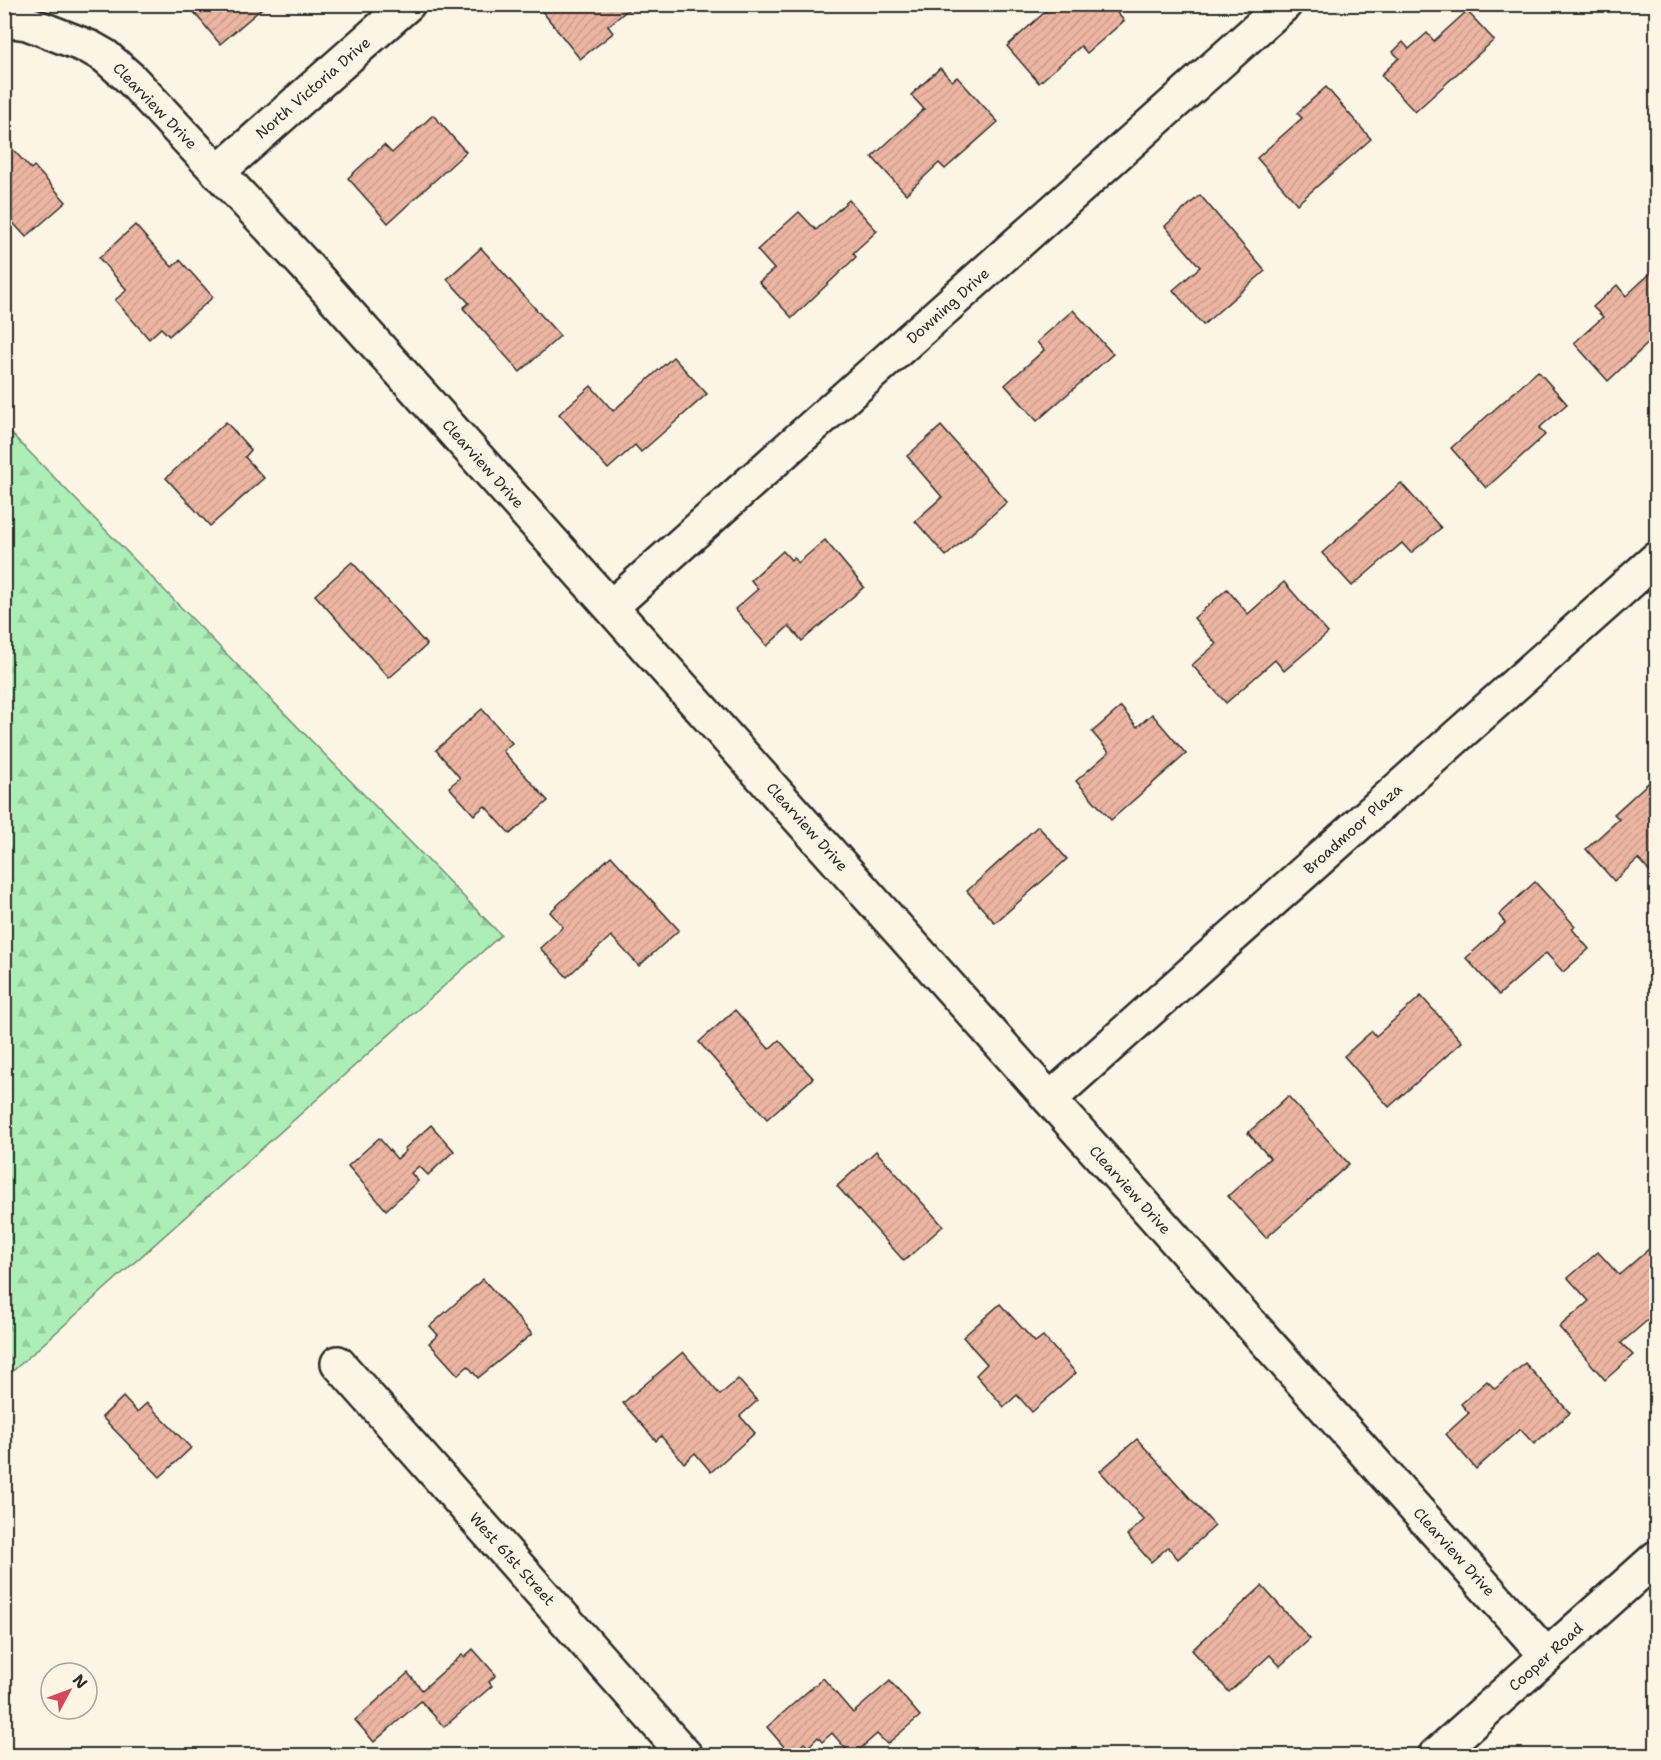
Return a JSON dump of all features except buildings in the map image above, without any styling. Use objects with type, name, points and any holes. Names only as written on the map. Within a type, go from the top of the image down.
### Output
[{"type":"street","name":"North Victoria Drive","points":[[219,172],[408,4]]},
{"type":"street","name":"Downing Drive","points":[[611,607],[1285,4]]},
{"type":"street","name":"Clearview Drive","points":[[4,20],[42,29],[105,56],[131,79],[219,172],[611,607],[1546,1656]]},
{"type":"street","name":"Broadmoor Plaza","points":[[1050,1100],[1656,559]]},
{"type":"street","name":"West 61st Street","points":[[338,1363],[686,1755]]},
{"type":"street","name":"Cooper Road","points":[[1435,1755],[1656,1558]]},
{"type":"green space","points":[[4,426],[501,935],[5,1378],[4,1378]]}]
